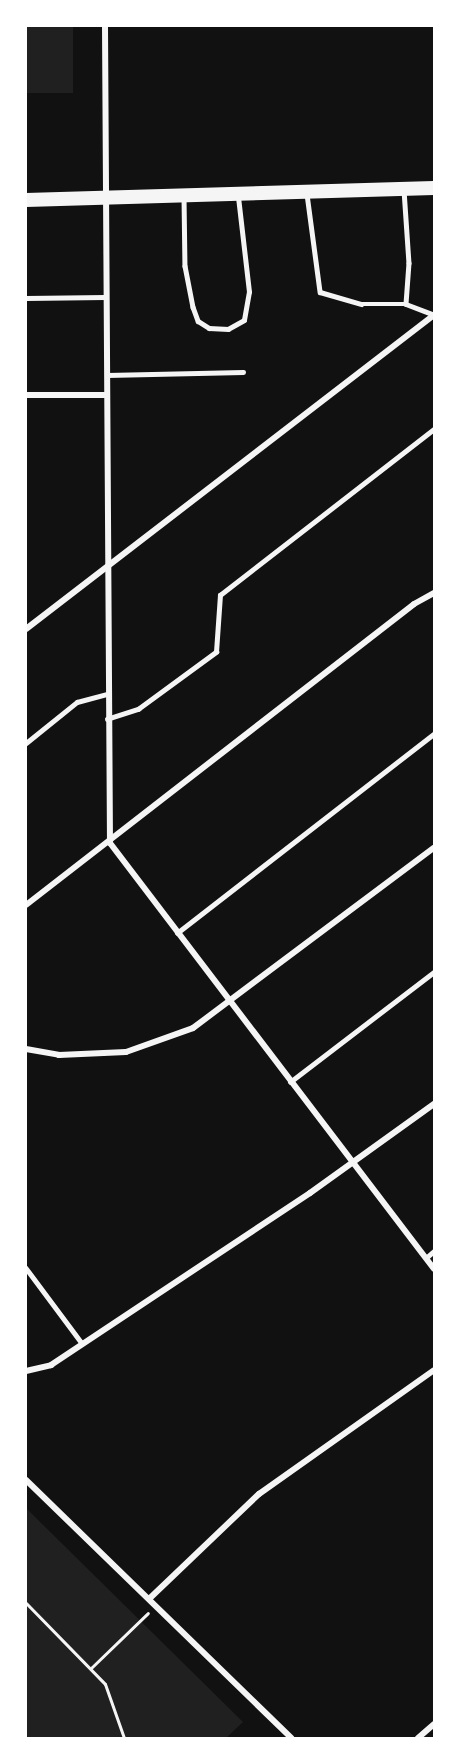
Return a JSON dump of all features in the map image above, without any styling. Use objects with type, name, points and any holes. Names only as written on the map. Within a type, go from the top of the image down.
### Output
[{"type":"main road","points":[[26,200],[435,188]]},
{"type":"street","points":[[105,26],[106,566],[110,843],[229,1003],[435,1269]]},
{"type":"street","points":[[26,629],[434,315]]},
{"type":"street","points":[[26,395],[107,395]]},
{"type":"street","points":[[26,905],[110,843],[414,604],[435,593]]},
{"type":"street","points":[[26,1049],[59,1055],[126,1052],[193,1029],[435,848]]},
{"type":"street","points":[[26,1371],[51,1365],[82,1342],[353,1164],[435,1104]]},
{"type":"street","points":[[149,1599],[260,1494],[435,1370]]},
{"type":"street","points":[[26,1480],[291,1738]]},
{"type":"street","points":[[418,1738],[435,1724]]},
{"type":"lane","points":[[404,188],[409,264],[406,304]]},
{"type":"lane","points":[[307,191],[320,292],[361,304],[406,304],[434,315]]},
{"type":"lane","points":[[184,196],[185,266],[193,307],[198,321],[209,328],[228,329],[244,320],[249,292],[238,194]]},
{"type":"lane","points":[[26,298],[105,297]]},
{"type":"lane","points":[[107,375],[243,372]]},
{"type":"lane","points":[[107,719],[138,709],[216,652],[220,595],[435,429]]},
{"type":"lane","points":[[26,743],[77,702],[107,694]]},
{"type":"lane","points":[[177,933],[435,734]]},
{"type":"lane","points":[[290,1082],[435,972]]},
{"type":"lane","points":[[426,1258],[435,1251]]},
{"type":"lane","points":[[26,1268],[82,1342]]},
{"type":"path","points":[[26,1603],[91,1668],[115,1707],[124,1738]]},
{"type":"path","points":[[91,1668],[146,1616]]},
{"type":"shaded area","points":[[26,26],[73,26],[73,93],[26,93]]},
{"type":"shaded area","points":[[26,1508],[243,1722],[226,1738],[26,1738]]}]
